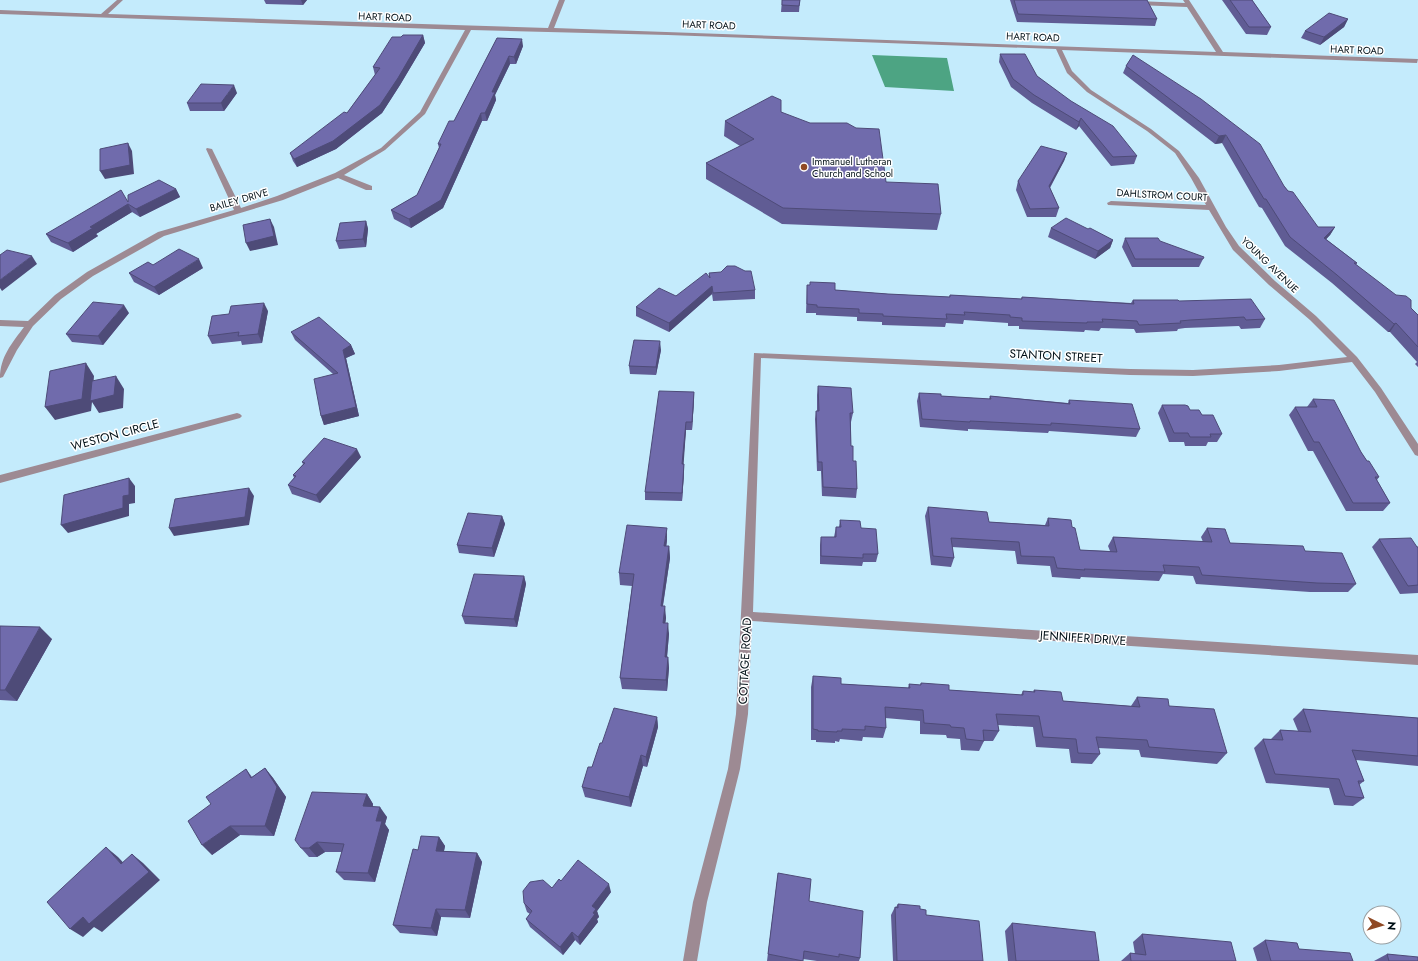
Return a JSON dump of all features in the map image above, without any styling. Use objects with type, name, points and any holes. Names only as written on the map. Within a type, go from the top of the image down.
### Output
[{"type":"street","points":[[102,16],[120,0]]},
{"type":"street","points":[[550,30],[562,0]]},
{"type":"street","points":[[1134,3],[1187,2],[1221,54]]},
{"type":"street","name":"HART ROAD","points":[[0,12],[469,28],[668,33],[1418,61]]},
{"type":"street","name":"BAILEY DRIVE","points":[[0,375],[13,349],[30,324],[58,297],[90,274],[161,234],[280,198],[338,175],[383,149],[423,113],[469,28]]},
{"type":"street","name":"YOUNG AVENUE","points":[[1058,47],[1069,72],[1089,91],[1149,130],[1177,152],[1195,178],[1222,227],[1236,248],[1272,283],[1313,318],[1354,358],[1378,390],[1418,452]]},
{"type":"street","points":[[209,149],[238,210]]},
{"type":"street","points":[[338,175],[369,188]]},
{"type":"street","name":"DAHLSTROM COURT","points":[[1111,203],[1212,208]]},
{"type":"street","points":[[0,323],[30,324]]},
{"type":"street","name":"STANTON STREET","points":[[757,354],[1130,372],[1193,373],[1278,368],[1354,358]]},
{"type":"street","name":"COTTAGE ROAD","points":[[690,961],[700,902],[734,769],[742,714],[748,616],[757,354]]},
{"type":"street","name":"WESTON CIRCLE","points":[[0,479],[237,416]]},
{"type":"street","name":"JENNIFER DRIVE","points":[[748,616],[1418,660]]},
{"type":"shaded area","points":[[872,55],[947,58],[954,91],[885,87]]},
{"type":"building","points":[[782,0],[800,0],[799,6],[782,5]]},
{"type":"building","points":[[1014,0],[1147,0],[1157,19],[1018,14]]},
{"type":"building","points":[[1230,0],[1252,0],[1271,27],[1249,27]]},
{"type":"building","points":[[1329,13],[1348,19],[1324,37],[1305,31]]},
{"type":"building","points":[[403,35],[423,35],[398,78],[380,105],[333,141],[294,159],[290,153],[344,112],[347,113],[380,68],[373,67],[392,37],[401,37]]},
{"type":"building","points":[[497,38],[522,39],[514,57],[509,56],[492,92],[495,92],[485,113],[481,113],[441,200],[409,219],[391,210],[417,195],[441,144],[438,144],[449,121],[454,121]]},
{"type":"building","points":[[1000,54],[1025,54],[1037,76],[1071,101],[1113,126],[1137,156],[1113,157],[1081,118],[1079,122],[1034,95],[1013,79]]},
{"type":"building","points":[[1133,55],[1201,99],[1260,144],[1284,186],[1288,191],[1293,192],[1318,227],[1335,227],[1324,238],[1396,295],[1406,296],[1411,300],[1411,308],[1418,315],[1418,347],[1396,323],[1394,324],[1290,237],[1266,199],[1264,199],[1226,135],[1219,136],[1126,66]]},
{"type":"building","points":[[201,84],[234,85],[221,103],[187,103]]},
{"type":"building","name":"Immanuel Lutheran Church and School","points":[[772,96],[781,100],[781,112],[810,123],[847,123],[856,128],[879,129],[886,182],[938,184],[941,214],[783,208],[706,163],[754,139],[725,121]]},
{"type":"building","points":[[128,143],[130,165],[100,171],[100,149]]},
{"type":"building","points":[[1041,146],[1067,153],[1049,186],[1059,208],[1030,209],[1018,181]]},
{"type":"building","points":[[159,180],[176,189],[136,209],[128,204],[90,227],[93,228],[68,243],[46,234],[121,190],[128,202],[128,195]]},
{"type":"building","points":[[1066,218],[1113,240],[1098,251],[1051,228]]},
{"type":"building","points":[[270,219],[274,236],[246,243],[243,225]]},
{"type":"building","points":[[366,221],[363,239],[336,241],[340,223]]},
{"type":"building","points":[[1125,238],[1158,238],[1160,241],[1204,257],[1203,259],[1135,259]]},
{"type":"building","points":[[179,249],[199,259],[154,287],[129,273],[148,262],[153,265]]},
{"type":"building","points":[[7,250],[32,256],[0,280],[0,255]]},
{"type":"building","points":[[727,266],[735,266],[745,271],[751,271],[755,290],[713,293],[712,286],[669,323],[636,307],[659,288],[676,296],[706,273],[710,278],[709,273],[721,272]]},
{"type":"building","points":[[810,282],[835,283],[835,290],[950,297],[950,295],[1022,299],[1022,297],[1134,304],[1133,300],[1179,301],[1251,299],[1265,319],[1246,320],[1244,317],[1139,325],[1137,321],[1102,319],[1103,322],[1087,323],[1022,321],[1022,318],[1010,317],[1010,315],[964,312],[965,315],[946,314],[947,319],[883,316],[883,314],[859,313],[859,309],[817,307],[817,305],[807,304],[807,285],[810,285]]},
{"type":"building","points":[[93,302],[124,305],[98,336],[66,334]]},
{"type":"building","points":[[264,303],[258,334],[238,336],[239,332],[208,336],[212,316],[229,314],[231,306]]},
{"type":"building","points":[[319,317],[351,345],[343,350],[356,407],[321,416],[314,379],[338,373],[291,332]]},
{"type":"building","points":[[634,340],[660,341],[656,367],[629,366]]},
{"type":"building","points":[[86,363],[82,399],[45,407],[50,371]]},
{"type":"building","points":[[116,376],[114,395],[90,401],[92,381]]},
{"type":"building","points":[[818,386],[851,388],[853,413],[850,413],[851,446],[853,446],[853,461],[856,461],[857,489],[823,487],[822,462],[818,462],[816,411],[819,411]]},
{"type":"building","points":[[659,391],[694,392],[692,422],[686,422],[682,464],[684,464],[682,493],[645,492]]},
{"type":"building","points":[[919,393],[991,399],[990,396],[1070,404],[1069,400],[1132,404],[1140,429],[1051,423],[1051,425],[922,419]]},
{"type":"building","points":[[1313,399],[1334,400],[1361,452],[1367,461],[1369,461],[1379,477],[1375,477],[1390,503],[1353,503],[1319,442],[1314,442],[1295,407],[1317,407]]},
{"type":"building","points":[[1162,405],[1185,405],[1188,406],[1190,410],[1199,410],[1202,415],[1213,415],[1222,434],[1210,434],[1211,437],[1190,437],[1188,433],[1174,433]]},
{"type":"building","points":[[324,438],[357,449],[316,495],[288,485],[296,476],[293,475],[305,463],[302,462]]},
{"type":"building","points":[[129,478],[129,495],[123,496],[123,508],[61,525],[64,495]]},
{"type":"building","points":[[249,488],[245,517],[169,528],[175,499]]},
{"type":"building","points":[[928,507],[987,512],[989,522],[1049,526],[1048,518],[1071,520],[1072,527],[1075,528],[1080,550],[1117,552],[1113,537],[1212,542],[1207,528],[1225,529],[1230,543],[1303,546],[1305,551],[1342,553],[1356,584],[1317,583],[1202,575],[1199,567],[1163,565],[1165,572],[1057,568],[1054,557],[1021,556],[1019,542],[951,538],[954,558],[933,556]]},
{"type":"building","points":[[468,513],[502,516],[492,548],[457,545]]},
{"type":"building","points":[[840,520],[860,521],[861,528],[876,529],[878,554],[863,554],[863,558],[821,556],[821,537],[836,537],[836,527],[841,527]]},
{"type":"building","points":[[627,525],[667,528],[664,546],[669,546],[661,606],[665,606],[663,623],[668,623],[665,657],[668,657],[666,680],[620,678],[634,574],[619,573]]},
{"type":"building","points":[[1411,538],[1418,547],[1418,585],[1408,586],[1379,539]]},
{"type":"building","points":[[474,574],[524,576],[514,619],[462,616]]},
{"type":"building","points":[[0,626],[40,627],[5,690],[0,690]]},
{"type":"building","points":[[813,676],[841,678],[841,684],[910,688],[909,684],[921,685],[921,683],[949,685],[949,690],[1023,695],[1023,691],[1035,692],[1034,690],[1061,692],[1063,701],[1140,707],[1137,697],[1168,699],[1169,706],[1214,709],[1227,753],[1149,747],[1147,740],[1096,737],[1100,754],[1078,753],[1076,739],[1043,737],[1039,716],[996,714],[999,731],[983,730],[984,741],[966,739],[964,728],[951,727],[950,725],[924,723],[923,710],[885,707],[886,728],[865,726],[865,730],[842,729],[842,731],[837,732],[818,731],[813,729]]},
{"type":"building","points":[[614,708],[657,717],[646,757],[641,755],[629,797],[582,787],[588,767],[592,767],[600,743],[602,743]]},
{"type":"building","points":[[1303,709],[1418,718],[1418,756],[1352,750],[1364,781],[1358,781],[1364,798],[1345,796],[1339,779],[1275,774],[1263,739],[1283,740],[1280,730],[1311,732]]},
{"type":"building","points":[[265,768],[277,787],[265,826],[230,826],[202,845],[188,821],[211,804],[206,797],[246,769],[251,778]]},
{"type":"building","points":[[312,792],[367,794],[363,806],[380,807],[376,821],[382,821],[368,873],[336,872],[344,844],[317,842],[309,848],[301,848],[295,840]]},
{"type":"building","points":[[421,836],[439,837],[436,851],[477,853],[465,910],[436,909],[431,928],[393,925],[413,849],[418,850]]},
{"type":"building","points":[[106,847],[121,864],[132,854],[149,872],[89,924],[83,917],[70,929],[47,902]]},
{"type":"building","points":[[578,860],[609,884],[592,906],[596,909],[593,913],[595,914],[578,937],[572,932],[560,947],[526,919],[532,911],[524,903],[523,891],[530,882],[543,880],[552,888],[559,879],[561,881]]},
{"type":"building","points":[[778,873],[811,879],[809,901],[863,911],[860,958],[839,954],[839,957],[804,951],[803,961],[768,954]]},
{"type":"building","points":[[898,904],[920,906],[920,909],[926,910],[926,915],[979,921],[983,961],[897,961],[895,907],[898,908]]},
{"type":"building","points":[[1012,923],[1095,932],[1099,961],[1016,961]]},
{"type":"building","points":[[1142,934],[1231,942],[1236,961],[1131,961],[1130,953],[1146,955]]},
{"type":"building","points":[[1265,940],[1297,943],[1299,949],[1350,953],[1353,961],[1271,961]]},
{"type":"building","points":[[1387,954],[1418,957],[1418,961],[1389,961]]},
{"type":"place","name":"Immanuel Lutheran Church and School","points":[[804,167]]}]
